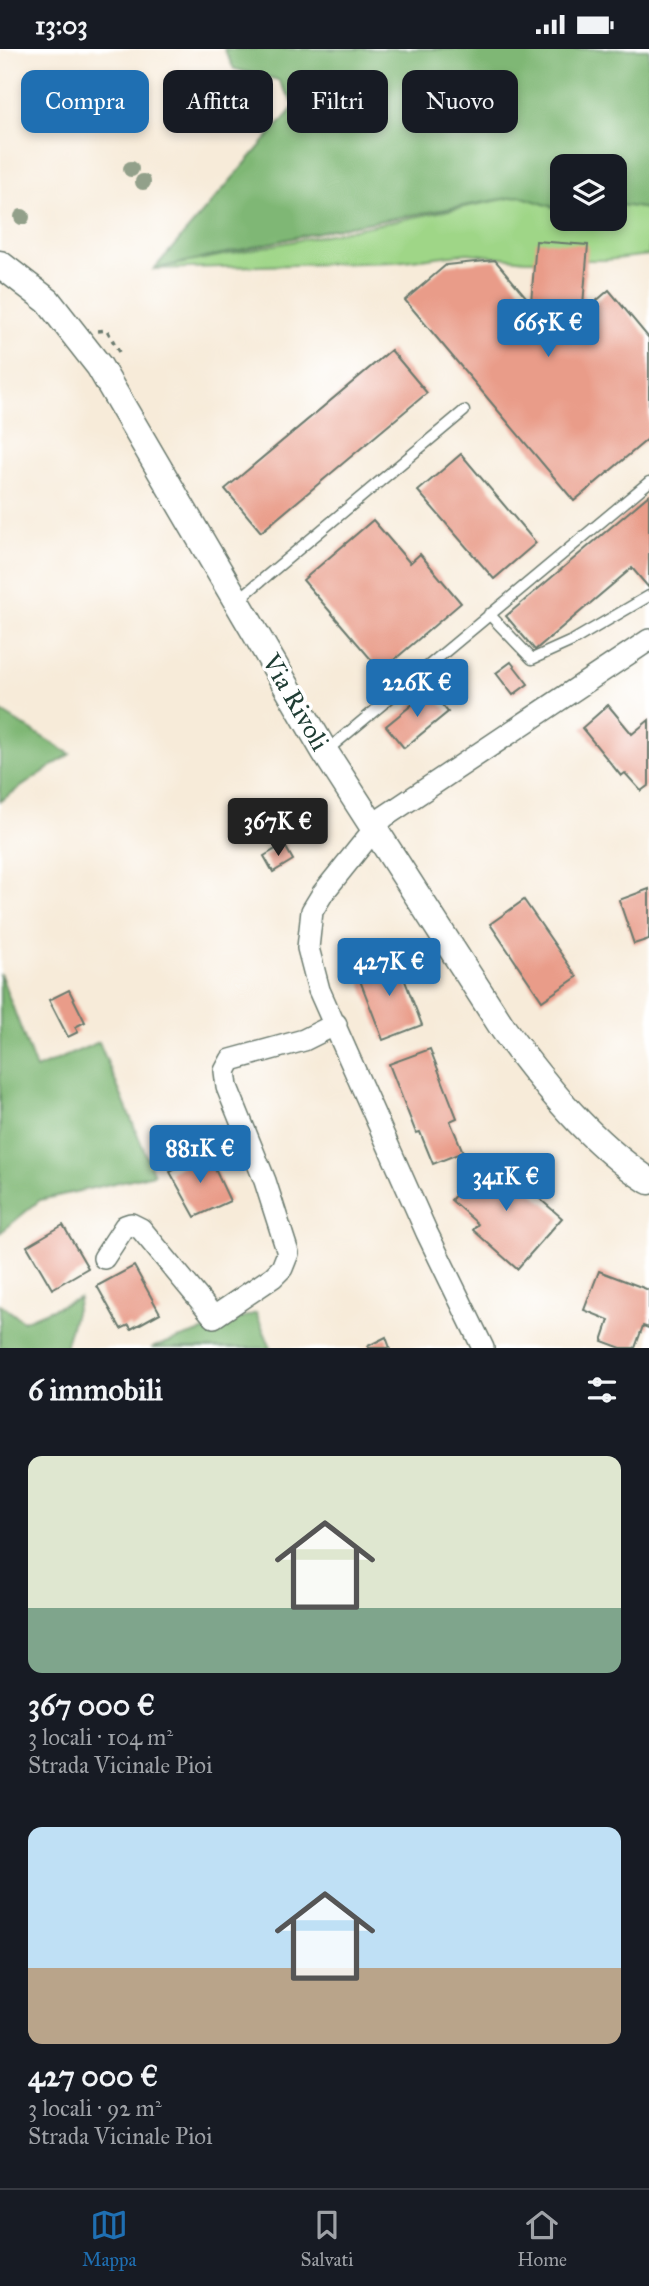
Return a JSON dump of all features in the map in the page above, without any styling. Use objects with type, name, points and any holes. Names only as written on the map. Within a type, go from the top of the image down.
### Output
[{"type":"street","name":"Via Rivoli","points":[[0,264],[48,301],[99,366],[326,752],[472,984],[535,1072],[584,1127],[649,1181]]},
{"type":"street","points":[[483,1348],[427,1233],[319,990],[308,948],[312,911],[323,893],[396,807],[649,640]]},
{"type":"street","points":[[104,1258],[125,1227],[131,1224],[141,1229],[214,1317],[282,1268],[288,1253],[265,1181],[228,1087],[225,1071],[231,1060],[238,1057],[304,1040],[336,1024]]},
{"type":"lane","points":[[237,601],[464,411]]},
{"type":"lane","points":[[326,752],[649,482]]},
{"type":"lane","points":[[489,614],[532,659],[572,641],[649,596]]},
{"type":"green space","points":[[224,49],[649,49],[649,209],[627,206],[627,154],[550,154],[550,206],[520,196],[333,229],[154,269],[287,115],[287,133],[388,133],[388,70],[287,70],[287,94],[278,80],[273,79],[273,70],[234,69]]},
{"type":"green space","points":[[520,196],[550,206],[550,231],[627,231],[627,206],[649,209],[649,255],[606,260],[525,260],[468,253],[396,262],[154,269]]},
{"type":"green space","points":[[0,711],[70,754],[0,801]]},
{"type":"green space","points":[[0,973],[36,1069],[99,1042],[154,1174],[40,1200],[0,1233]]},
{"type":"green space","points":[[79,1298],[65,1348],[0,1348],[0,1304],[23,1321]]},
{"type":"green space","points":[[256,1313],[271,1348],[151,1348]]},
{"type":"building","points":[[536,241],[588,245],[583,305],[587,309],[609,290],[649,338],[649,438],[574,501],[405,300],[446,265],[495,260],[531,303]]},
{"type":"building","points":[[391,350],[427,393],[261,532],[225,489]]},
{"type":"building","points":[[461,454],[536,543],[494,579],[418,491]]},
{"type":"building","points":[[649,495],[649,588],[632,568],[535,650],[506,616]]},
{"type":"building","points":[[373,520],[410,563],[420,554],[461,603],[381,671],[303,580]]},
{"type":"building","points":[[511,662],[528,684],[513,695],[496,673]]},
{"type":"building","points":[[430,690],[448,712],[404,748],[386,726]]},
{"type":"building","points":[[608,705],[632,734],[649,720],[649,785],[641,791],[625,773],[621,776],[582,728]]},
{"type":"building","points":[[284,844],[293,860],[273,872],[264,856]]},
{"type":"building","points":[[649,889],[649,939],[634,944],[619,900]]},
{"type":"building","points":[[524,900],[577,977],[542,1001],[490,924]]},
{"type":"building","points":[[395,955],[422,1025],[383,1040],[356,970]]},
{"type":"building","points":[[69,990],[85,1022],[75,1027],[78,1032],[68,1037],[49,1000]]},
{"type":"building","points":[[430,1049],[457,1118],[450,1121],[463,1152],[433,1164],[420,1132],[416,1133],[389,1064]]},
{"type":"building","points":[[207,1152],[230,1201],[195,1217],[170,1172]]},
{"type":"building","points":[[487,1160],[499,1171],[503,1167],[562,1218],[517,1269],[473,1230],[478,1224],[451,1200]]},
{"type":"building","points":[[63,1225],[88,1268],[52,1289],[27,1246]]},
{"type":"building","points":[[134,1266],[160,1313],[131,1329],[129,1325],[121,1329],[97,1286]]},
{"type":"building","points":[[599,1271],[649,1290],[649,1328],[643,1326],[635,1348],[621,1348],[602,1341],[609,1320],[584,1310]]},
{"type":"building","points":[[386,1337],[390,1348],[369,1348],[368,1346]]}]
